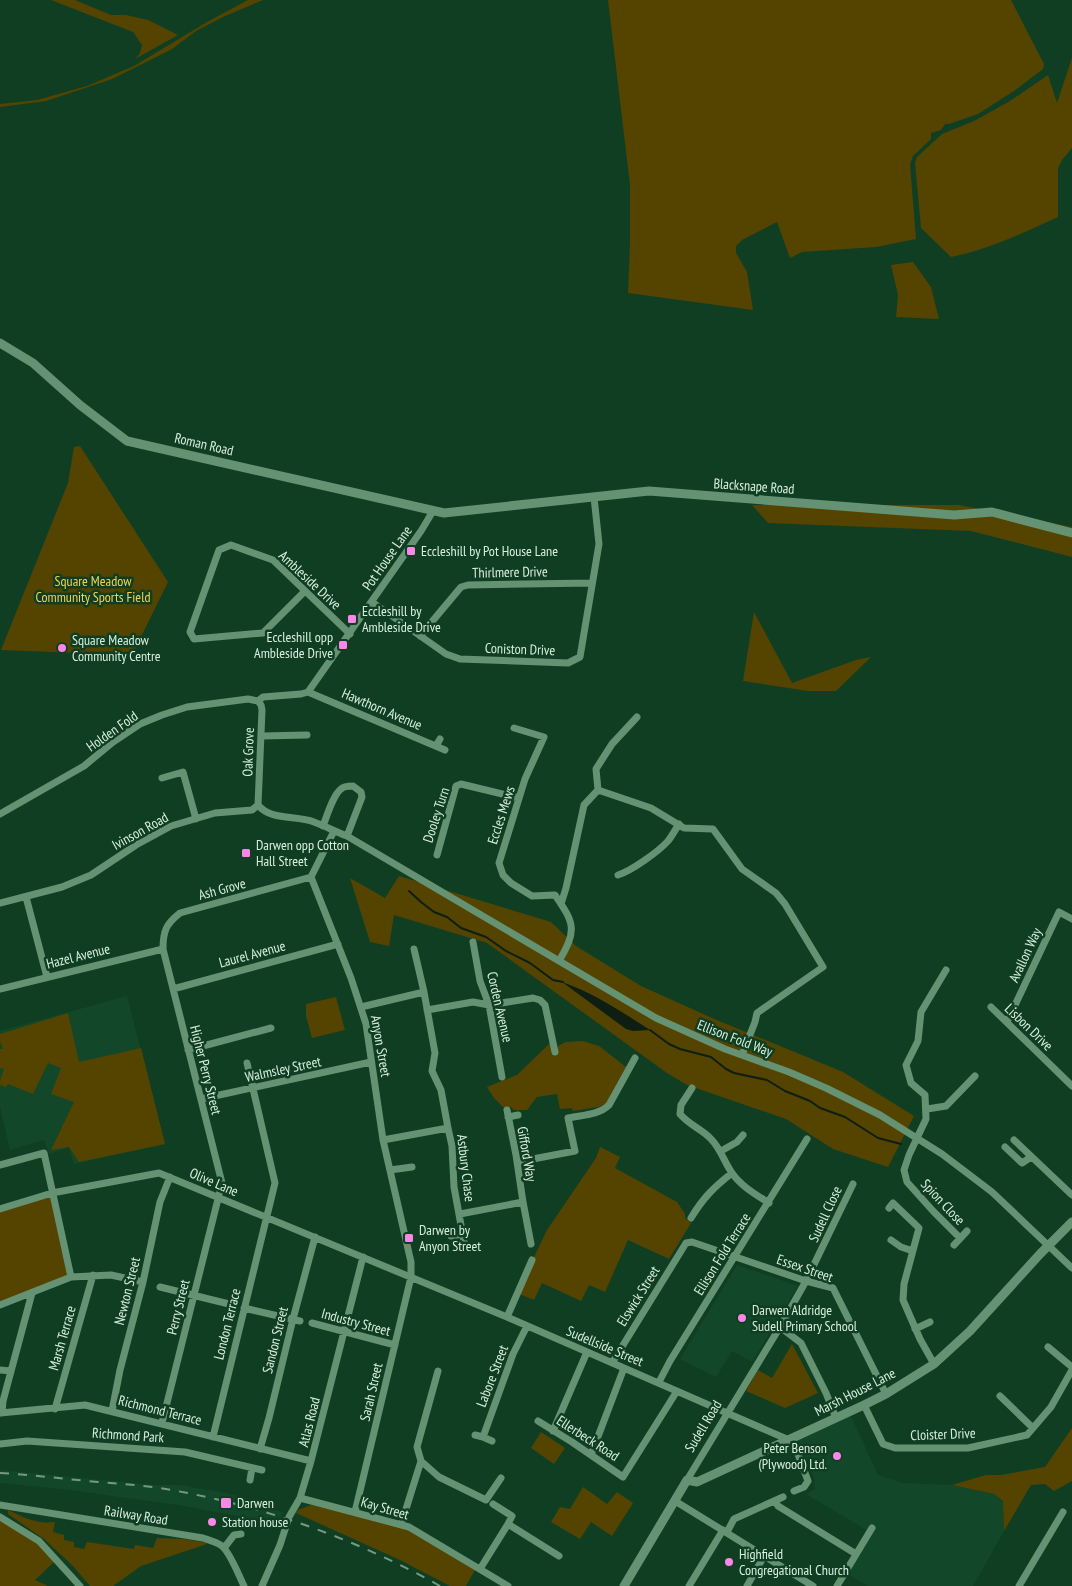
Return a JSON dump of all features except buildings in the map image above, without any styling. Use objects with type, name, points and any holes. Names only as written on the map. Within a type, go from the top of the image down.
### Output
[{"type":"street","name":"Roman Road","points":[[0,343],[33,363],[80,405],[127,441],[433,511]]},
{"type":"street","name":"Blacksnape Road","points":[[433,511],[444,513],[649,491],[954,515],[992,512],[1072,533]]},
{"type":"street","name":"Coniston Drive","points":[[372,602],[446,654],[460,659],[568,663],[580,658],[599,544],[594,497]]},
{"type":"street","name":"Pot House Lane","points":[[308,692],[350,634],[433,511]]},
{"type":"street","name":"Ambleside Drive","points":[[305,591],[263,633],[194,639],[190,632],[219,550],[231,545],[274,560],[350,634]]},
{"type":"street","name":"Thirlmere Drive","points":[[420,636],[461,587],[468,584],[592,583]]},
{"type":"street","name":"Holden Fold","points":[[0,814],[84,766],[113,742],[140,724],[162,715],[187,707],[248,699],[258,701],[262,697],[308,692]]},
{"type":"street","name":"Hawthorn Avenue","points":[[308,692],[445,750]]},
{"type":"street","name":"Oak Grove","points":[[258,701],[262,710],[258,805]]},
{"type":"street","points":[[559,962],[567,947],[573,929],[568,914],[561,904],[584,805],[598,790],[596,769],[612,744],[637,717]]},
{"type":"street","name":"Eccles Mews","points":[[514,728],[544,737],[525,779],[498,863],[503,875],[511,883],[532,896],[555,895],[561,904]]},
{"type":"street","points":[[262,736],[308,735]]},
{"type":"street","points":[[436,746],[440,739]]},
{"type":"street","points":[[162,778],[183,772],[196,819]]},
{"type":"street","name":"Dooley Turn","points":[[436,854],[456,786],[461,784],[519,798]]},
{"type":"street","points":[[258,805],[263,811],[270,814],[312,821],[323,826],[334,831],[347,836],[362,797],[361,792],[353,786],[341,788],[323,826]]},
{"type":"street","points":[[598,790],[651,808],[684,828],[713,829],[742,869],[776,893],[785,904],[823,967],[757,1013],[742,1055]]},
{"type":"street","name":"Ivinson Road","points":[[0,903],[62,887],[91,875],[145,840],[171,826],[215,813],[252,810],[258,805]]},
{"type":"street","points":[[618,875],[627,872],[667,842],[678,824]]},
{"type":"street","points":[[311,878],[334,831]]},
{"type":"street","name":"Ellison Fold Way","points":[[347,836],[656,1018],[695,1036],[834,1091],[880,1115],[942,1154],[992,1192],[1072,1268]]},
{"type":"street","name":"Anyon Street","points":[[311,878],[338,944],[366,1024],[383,1140],[411,1262],[411,1277]]},
{"type":"street","name":"Ash Grove","points":[[163,949],[163,935],[169,921],[180,913],[311,878]]},
{"type":"street","points":[[26,897],[47,976]]},
{"type":"street","name":"Avallon Way","points":[[1007,1022],[1059,912],[1072,919]]},
{"type":"street","name":"Corden Avenue","points":[[473,942],[480,981],[489,1005],[502,1077]]},
{"type":"street","name":"Laurel Avenue","points":[[173,989],[338,944]]},
{"type":"street","name":"Hazel Avenue","points":[[0,989],[163,949]]},
{"type":"street","name":"Higher Perry Street","points":[[163,949],[222,1183],[218,1197]]},
{"type":"street","points":[[414,949],[424,992],[434,1052],[432,1071],[441,1090],[448,1128]]},
{"type":"street","points":[[946,970],[921,1012],[918,1041],[906,1065],[911,1083],[926,1095],[927,1109],[946,1106],[975,1076]]},
{"type":"street","points":[[361,1007],[424,992]]},
{"type":"street","points":[[427,1010],[473,1002],[489,1005],[533,998],[540,1000],[545,1005],[556,1052]]},
{"type":"street","name":"Lisbon Drive","points":[[991,1007],[1072,1086]]},
{"type":"street","points":[[188,1050],[271,1028]]},
{"type":"street","points":[[517,1162],[575,1152],[568,1118],[595,1113],[609,1105],[634,1061],[624,1060]]},
{"type":"street","name":"Walmsley Street","points":[[201,1099],[371,1062]]},
{"type":"street","name":"London Terrace","points":[[213,1437],[266,1217],[276,1183],[247,1063]]},
{"type":"street","points":[[692,1088],[681,1105],[680,1114],[685,1121],[710,1138],[721,1151],[732,1173],[744,1186],[769,1203]]},
{"type":"street","name":"Spion Close","points":[[927,1109],[926,1120],[904,1170],[907,1182],[960,1238]]},
{"type":"street","name":"Gifford Way","points":[[518,1115],[507,1113],[531,1244]]},
{"type":"street","name":"Astbury Chase","points":[[383,1140],[448,1128],[452,1146],[454,1187],[465,1247]]},
{"type":"street","points":[[721,1151],[737,1142],[743,1135]]},
{"type":"street","name":"Ellison Fold Terrace","points":[[658,1382],[807,1138]]},
{"type":"street","points":[[1014,1140],[1072,1195]]},
{"type":"street","points":[[1005,1148],[1022,1163],[1031,1156]]},
{"type":"street","points":[[0,1165],[44,1153],[71,1277]]},
{"type":"street","points":[[390,1170],[412,1166]]},
{"type":"street","name":"Olive Lane","points":[[0,1209],[52,1194],[160,1172],[411,1277]]},
{"type":"street","points":[[691,1218],[712,1189],[732,1173]]},
{"type":"street","name":"Newton Street","points":[[112,1411],[160,1202],[170,1177]]},
{"type":"street","name":"Sudell Close","points":[[806,1281],[852,1184]]},
{"type":"street","name":"Perry Street","points":[[162,1423],[218,1197]]},
{"type":"street","name":"Gifford Way","points":[[460,1214],[523,1202]]},
{"type":"street","points":[[889,1208],[894,1203],[919,1228],[902,1292],[903,1300],[915,1329],[934,1364]]},
{"type":"street","name":"Marsh House Lane","points":[[687,1480],[697,1482],[864,1405],[886,1394],[934,1364],[970,1331],[1072,1222]]},
{"type":"street","points":[[954,1245],[967,1231]]},
{"type":"street","points":[[451,1236],[463,1234]]},
{"type":"street","name":"Sandon Street","points":[[260,1449],[296,1320],[315,1237]]},
{"type":"street","points":[[892,1240],[901,1247],[912,1251]]},
{"type":"street","name":"Essex Street","points":[[686,1243],[692,1242],[806,1281],[833,1288],[886,1394]]},
{"type":"street","name":"Elswick Street","points":[[612,1363],[686,1243]]},
{"type":"street","name":"Atlas Road","points":[[262,1586],[276,1556],[289,1517],[300,1498],[363,1257]]},
{"type":"street","points":[[507,1317],[532,1260]]},
{"type":"street","name":"Marsh Terrace","points":[[55,1409],[93,1275]]},
{"type":"street","points":[[0,1305],[71,1277],[111,1275],[143,1282]]},
{"type":"street","name":"Sudellside Street","points":[[411,1277],[791,1439]]},
{"type":"street","name":"Sarah Street","points":[[355,1512],[411,1277]]},
{"type":"street","name":"Sudell Road","points":[[624,1586],[780,1328],[806,1281]]},
{"type":"street","points":[[160,1287],[229,1304]]},
{"type":"street","points":[[1,1413],[2,1402],[32,1292]]},
{"type":"street","points":[[244,1308],[296,1320]]},
{"type":"street","points":[[915,1329],[930,1322]]},
{"type":"street","name":"Industry Street","points":[[312,1323],[395,1345]]},
{"type":"street","name":"Labore Street","points":[[484,1437],[513,1354],[527,1326]]},
{"type":"street","points":[[780,1328],[802,1343],[836,1418]]},
{"type":"street","points":[[1048,1347],[1072,1368]]},
{"type":"street","points":[[553,1431],[587,1352]]},
{"type":"street","points":[[590,1454],[624,1368]]},
{"type":"street","name":"Cloister Drive","points":[[864,1405],[883,1444],[895,1448],[968,1448],[1027,1435],[1052,1407],[1072,1368]]},
{"type":"street","points":[[0,1370],[11,1370]]},
{"type":"street","points":[[401,1525],[421,1461],[417,1447],[438,1371]]},
{"type":"street","name":"Ellerbeck Road","points":[[538,1421],[623,1477],[677,1391]]},
{"type":"street","points":[[1000,1396],[1033,1428]]},
{"type":"street","name":"Richmond Terrace","points":[[1,1413],[85,1405],[311,1461]]},
{"type":"street","points":[[475,1435],[492,1441]]},
{"type":"street","points":[[791,1439],[808,1481],[804,1487],[794,1492]]},
{"type":"street","name":"Richmond Park","points":[[0,1444],[27,1441],[185,1452],[262,1470]]},
{"type":"street","points":[[421,1461],[440,1477],[486,1500],[501,1478]]},
{"type":"street","points":[[250,1480],[252,1468]]},
{"type":"street","points":[[689,1586],[734,1519],[783,1497]]},
{"type":"street","name":"Kay Street","points":[[300,1498],[409,1527],[508,1586]]},
{"type":"street","points":[[675,1501],[808,1585]]},
{"type":"street","points":[[775,1501],[778,1506],[856,1554]]},
{"type":"street","points":[[480,1569],[512,1516],[493,1504]]},
{"type":"street","name":"Railway Road","points":[[0,1505],[203,1538],[224,1548]]},
{"type":"street","points":[[1019,1586],[1063,1512]]},
{"type":"street","points":[[0,1517],[40,1541],[80,1586]]},
{"type":"street","points":[[508,1524],[559,1556]]},
{"type":"street","points":[[837,1586],[872,1528]]},
{"type":"street","points":[[241,1534],[234,1534],[224,1548],[237,1568],[244,1586]]},
{"type":"street","points":[[747,1586],[764,1556]]},
{"type":"shaded area","points":[[562,982],[597,997],[650,1030],[633,1031],[626,1029]]},
{"type":"shaded area","points":[[127,996],[165,1144],[74,1164],[69,1147],[49,1154],[44,1140],[10,1150],[0,1107],[0,1031]]},
{"type":"shaded area","name":"Darwen Aldridge Sudell Primary School","points":[[737,1265],[798,1286],[752,1362],[732,1351],[716,1377],[680,1359]]},
{"type":"shaded area","points":[[851,1416],[878,1475],[902,1483],[952,1485],[994,1494],[1003,1502],[1004,1531],[973,1586],[868,1586],[848,1574],[873,1534],[806,1494],[815,1489],[815,1480],[797,1440]]},
{"type":"shaded area","points":[[0,1470],[154,1485],[179,1485],[247,1498],[264,1508],[283,1512],[278,1526],[178,1505],[70,1490],[0,1483]]},
{"type":"green space","points":[[51,0],[75,0],[111,15],[126,15],[148,20],[178,35],[135,59],[140,53],[142,45],[133,32]]},
{"type":"green space","points":[[248,0],[263,0],[196,31],[172,49],[112,79],[46,101],[0,107],[0,104],[37,100],[87,86],[134,66],[207,22]]},
{"type":"green space","points":[[608,0],[1011,0],[1044,64],[1043,69],[1014,91],[978,114],[945,124],[941,130],[931,133],[931,139],[913,156],[910,164],[916,239],[876,247],[802,252],[790,258],[777,222],[742,240],[736,246],[736,253],[747,272],[753,310],[628,293],[630,185]]},
{"type":"green space","points":[[1072,58],[1072,148],[1058,168],[1058,217],[1019,235],[951,257],[921,228],[915,163],[917,157],[942,134],[974,121],[1010,101],[1048,75],[1057,103]]},
{"type":"green space","points":[[913,262],[931,287],[939,319],[896,317],[898,295],[891,265]]},
{"type":"green space","name":"Square Meadow Community Sports Field","points":[[80,446],[168,582],[132,655],[1,650],[68,483],[74,447]]},
{"type":"green space","points":[[752,505],[959,505],[1072,527],[1072,557],[971,531],[768,523]]},
{"type":"green space","points":[[754,612],[792,683],[856,660],[871,657],[836,691],[808,691],[743,681]]},
{"type":"green space","points":[[399,876],[551,922],[576,946],[641,986],[712,1018],[843,1072],[914,1116],[888,1167],[833,1149],[786,1119],[687,1085],[667,1073],[487,943],[394,915],[389,946],[370,942],[350,878],[385,898]]},
{"type":"green space","points":[[336,997],[345,1030],[312,1038],[306,1016],[306,1004]]},
{"type":"green space","points":[[68,1013],[79,1062],[141,1048],[165,1144],[79,1162],[69,1147],[51,1150],[74,1102],[51,1094],[61,1068],[48,1063],[33,1094],[8,1084],[6,1087],[0,1085],[4,1069],[1,1068],[0,1070],[0,1049],[3,1049],[0,1034]]},
{"type":"green space","points":[[583,1041],[599,1046],[626,1067],[606,1104],[573,1111],[572,1108],[560,1109],[557,1094],[537,1097],[527,1110],[514,1110],[511,1107],[503,1107],[487,1087],[517,1075],[550,1043],[557,1054],[558,1046],[566,1042]]},
{"type":"green space","points":[[600,1147],[620,1157],[615,1168],[677,1202],[685,1214],[685,1218],[691,1223],[669,1259],[628,1240],[605,1292],[589,1285],[581,1301],[542,1283],[534,1300],[517,1293],[547,1230],[596,1158]]},
{"type":"green space","points":[[51,1195],[69,1276],[0,1303],[0,1211]]},
{"type":"green space","points":[[792,1344],[818,1393],[785,1408],[746,1391],[758,1370],[772,1378]]},
{"type":"green space","points":[[1072,1428],[1072,1481],[1054,1491],[1045,1484],[1031,1485],[1004,1531],[1003,1501],[994,1494],[952,1485],[986,1475],[1001,1475],[1045,1467]]},
{"type":"green space","points":[[541,1432],[565,1448],[554,1464],[531,1448]]},
{"type":"green space","points":[[583,1487],[607,1504],[617,1492],[633,1503],[612,1536],[591,1522],[580,1539],[551,1522],[560,1507],[570,1509]]},
{"type":"green space","points":[[311,1505],[409,1527],[474,1566],[475,1570],[466,1586],[450,1586],[400,1560],[296,1513],[298,1510]]},
{"type":"green space","points":[[8,1510],[36,1521],[55,1522],[53,1532],[64,1535],[64,1540],[74,1542],[74,1547],[84,1549],[87,1542],[134,1549],[135,1545],[153,1548],[157,1538],[183,1539],[207,1544],[141,1566],[113,1586],[90,1586],[73,1566],[44,1539],[8,1514]]},
{"type":"green space","points":[[0,1518],[39,1543],[55,1561],[35,1580],[48,1586],[0,1586]]},
{"type":"waterway","points":[[409,891],[434,912],[447,917],[461,928],[486,937],[506,951],[530,963],[553,980],[563,982]]},
{"type":"waterway","points":[[650,1030],[669,1044],[680,1049],[711,1057],[734,1073],[767,1080],[785,1091],[810,1101],[820,1108],[845,1117],[878,1138],[901,1144]]},
{"type":"railway","points":[[0,1473],[128,1484],[211,1498],[279,1516],[345,1540],[409,1569],[440,1586]]},
{"type":"place","name":"Eccleshill by Pot House Lane","points":[[411,551]]},
{"type":"place","name":"Eccleshill by Ambleside Drive","points":[[352,619]]},
{"type":"place","name":"Eccleshill opp Ambleside Drive","points":[[343,645]]},
{"type":"place","name":"Square Meadow Community Centre","points":[[62,648]]},
{"type":"place","name":"Darwen opp Cotton Hall Street","points":[[246,853]]},
{"type":"place","name":"Darwen by Anyon Street","points":[[409,1238]]},
{"type":"place","name":"Darwen Aldridge Sudell Primary School","points":[[742,1318]]},
{"type":"place","name":"Peter Benson (Plywood) Ltd.","points":[[837,1456]]},
{"type":"place","name":"Darwen","points":[[226,1503]]},
{"type":"place","name":"Station house","points":[[212,1522]]},
{"type":"place","name":"Highfield Congregational Church","points":[[729,1562]]}]
